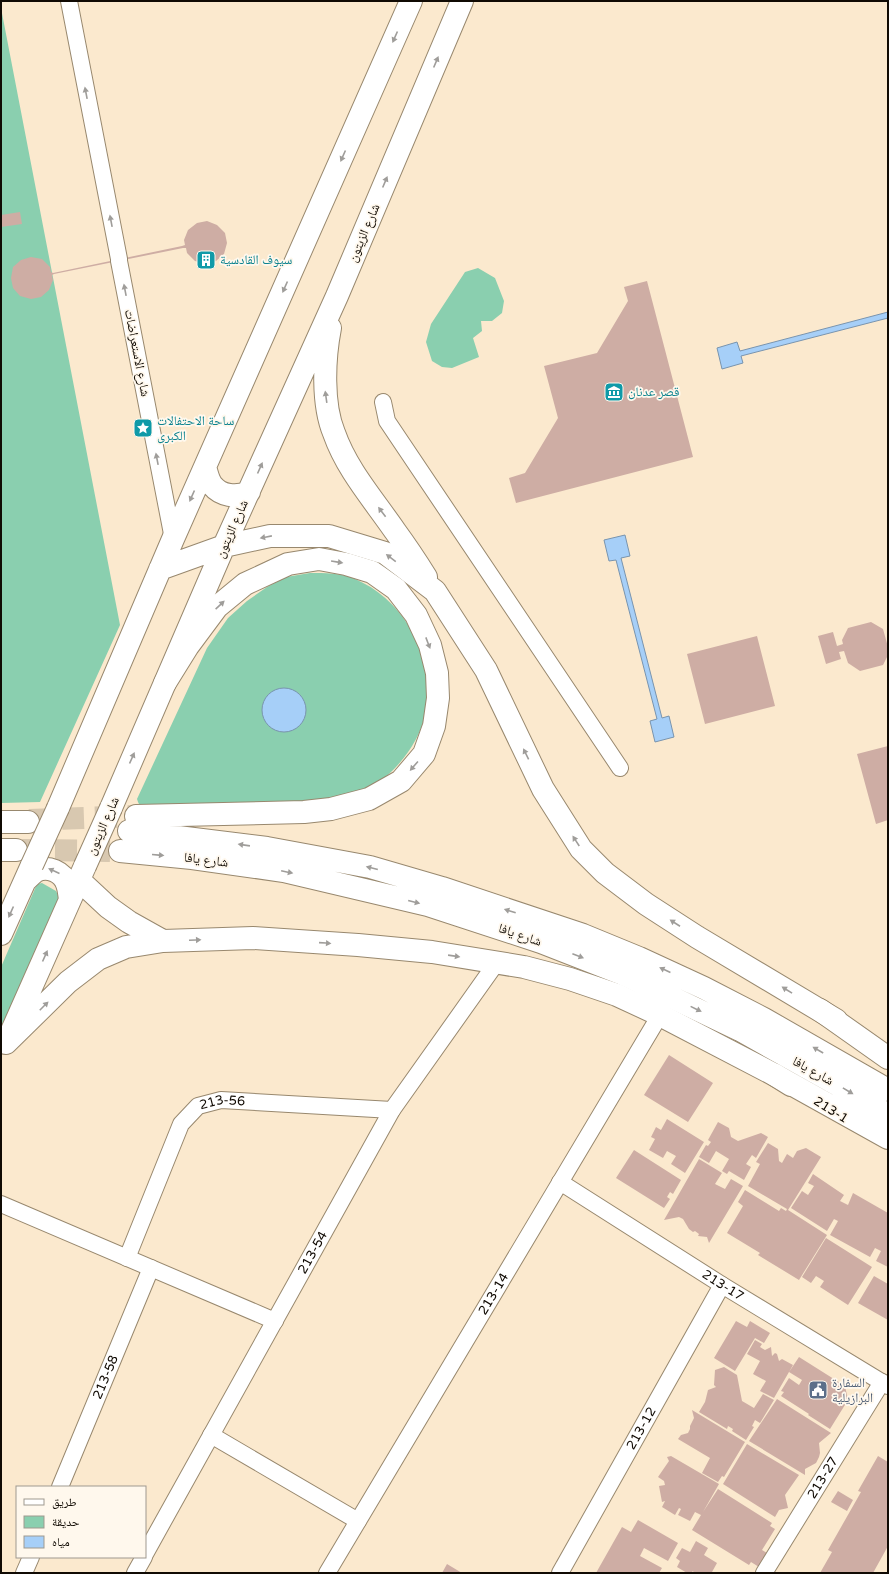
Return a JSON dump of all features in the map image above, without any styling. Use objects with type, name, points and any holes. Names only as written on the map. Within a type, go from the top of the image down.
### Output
[{"type":"main road","points":[[1,934],[58,808],[173,539],[411,1]]},
{"type":"main road","name":"شارع الزيتون","points":[[4,1050],[111,808],[224,546],[337,296],[462,1]]},
{"type":"main road","points":[[337,296],[326,348],[326,395],[333,433],[353,473],[396,531],[486,670],[543,789],[581,849],[605,873],[646,904],[697,937],[888,1052]]},
{"type":"main road","points":[[205,467],[212,485],[218,490],[233,496],[240,496],[249,492]]},
{"type":"main road","points":[[160,569],[224,546],[270,536],[329,536],[385,553],[435,591]]},
{"type":"main road","name":"شارع يافا","points":[[165,683],[188,646],[216,607],[245,584],[288,564],[320,559],[346,564],[372,572],[396,588],[416,615],[430,645],[437,673],[438,698],[434,726],[424,754],[401,781],[369,799],[331,809],[132,824],[370,867],[442,888],[583,935],[639,958],[704,988],[764,1019],[888,1090]]},
{"type":"main road","name":"شارع يافا","points":[[120,851],[192,858],[284,871],[428,905],[535,940],[623,974],[740,1030],[888,1115]]},
{"type":"main road","points":[[28,873],[42,869],[54,870],[65,880],[78,882],[129,922],[163,941]]},
{"type":"main road","points":[[4,1050],[68,982],[98,959],[126,947],[163,941],[253,938],[432,952],[524,967],[570,978],[617,996],[660,1015],[775,1075],[888,1138]]},
{"type":"main road","points":[[820,1010],[888,1058]]},
{"type":"main road","name":"213-1","points":[[775,1075],[888,1146]]},
{"type":"street","name":"شارع الاستعراضات","points":[[68,1],[173,539]]},
{"type":"street","points":[[383,402],[387,421],[620,768]]},
{"type":"street","name":"213-54","points":[[146,1552],[392,1110],[497,962]]},
{"type":"street","name":"213-14","points":[[327,1573],[660,1015]]},
{"type":"street","name":"213-56","points":[[127,1258],[181,1124],[198,1106],[221,1100],[392,1110]]},
{"type":"street","name":"213-17","points":[[560,1182],[885,1384]]},
{"type":"street","points":[[1,1204],[275,1321]]},
{"type":"street","name":"213-58","points":[[60,1486],[151,1268]]},
{"type":"street","name":"213-12","points":[[560,1573],[722,1284]]},
{"type":"street","name":"213-27","points":[[764,1573],[885,1384]]},
{"type":"street","points":[[211,1435],[358,1521]]},
{"type":"street","points":[[24,1573],[31,1558]]},
{"type":"street","points":[[135,1573],[143,1558]]},
{"type":"green space","points":[[1,8],[120,625],[40,802],[1,803]]},
{"type":"green space","points":[[478,268],[495,278],[504,301],[502,313],[492,321],[481,321],[482,331],[473,338],[479,357],[452,368],[442,367],[432,361],[426,342],[431,324],[465,272]]},
{"type":"green space","points":[[310,573],[344,576],[355,579],[373,589],[389,602],[403,617],[413,634],[421,653],[426,673],[427,693],[423,722],[412,746],[402,761],[383,779],[374,784],[345,795],[317,801],[140,806],[137,799],[207,648],[228,618],[247,601],[267,587],[286,577]]},
{"type":"green space","points":[[42,883],[56,891],[59,897],[1,1029],[1,967],[37,884]]},
{"type":"water","points":[[888,312],[888,318],[741,356],[743,363],[722,369],[717,348],[737,342],[740,351]]},
{"type":"water","points":[[625,535],[630,556],[621,558],[662,718],[669,716],[674,737],[655,742],[650,721],[657,719],[616,560],[609,561],[604,540]]},
{"type":"water","points":[[284,688],[296,692],[302,698],[306,710],[302,722],[296,728],[284,732],[272,728],[266,722],[262,710],[266,698],[272,692]]},
{"type":"building","points":[[20,212],[22,224],[1,227],[1,215]]},
{"type":"building","name":"سيوف القادسية","points":[[207,221],[217,225],[225,233],[227,243],[224,254],[216,261],[205,264],[195,261],[187,253],[186,248],[183,248],[54,274],[52,275],[53,280],[49,290],[41,297],[31,299],[20,296],[13,288],[11,278],[13,267],[21,260],[31,257],[42,259],[50,267],[51,272],[53,273],[182,246],[185,245],[184,240],[188,230],[197,223]]},
{"type":"building","name":"قصر عدنان","points":[[647,281],[693,457],[516,503],[509,478],[525,473],[558,418],[544,366],[597,353],[628,301],[624,287]]},
{"type":"building","points":[[871,622],[883,629],[888,647],[888,655],[883,665],[860,671],[848,663],[844,651],[839,652],[841,659],[826,664],[818,636],[833,632],[837,646],[843,644],[842,640],[848,628]]},
{"type":"building","points":[[757,636],[775,706],[705,724],[687,654]]},
{"type":"building","points":[[888,746],[888,820],[876,824],[857,754]]},
{"type":"building","points":[[669,1055],[713,1083],[688,1122],[644,1095]]},
{"type":"building","points":[[667,1119],[704,1142],[685,1173],[671,1164],[676,1156],[667,1151],[663,1158],[649,1150],[655,1139],[651,1137],[656,1127],[661,1130]]},
{"type":"building","points":[[718,1122],[729,1128],[731,1137],[738,1141],[761,1133],[768,1137],[756,1158],[752,1155],[746,1164],[751,1167],[744,1180],[729,1171],[727,1174],[722,1171],[729,1159],[716,1151],[709,1163],[699,1157],[706,1145],[708,1146],[711,1142],[708,1140]]},
{"type":"building","points":[[768,1143],[778,1149],[779,1161],[782,1163],[787,1154],[793,1158],[797,1151],[806,1148],[821,1157],[788,1210],[827,1235],[799,1280],[758,1255],[760,1253],[727,1233],[743,1206],[738,1202],[745,1190],[779,1211],[781,1208],[786,1211],[787,1209],[748,1186],[760,1164],[756,1162]]},
{"type":"building","points":[[634,1150],[681,1180],[673,1194],[670,1192],[667,1197],[670,1199],[664,1208],[616,1178]]},
{"type":"building","points":[[699,1159],[722,1173],[715,1184],[725,1189],[731,1179],[743,1186],[709,1243],[707,1237],[698,1236],[699,1234],[689,1229],[683,1219],[679,1217],[664,1220]]},
{"type":"building","points":[[813,1174],[844,1195],[840,1201],[848,1205],[853,1193],[888,1213],[888,1267],[876,1261],[881,1251],[875,1248],[870,1257],[830,1235],[838,1221],[834,1219],[827,1231],[791,1208],[802,1191],[808,1195],[814,1186],[808,1183]]},
{"type":"building","points":[[826,1238],[872,1267],[848,1305],[820,1287],[824,1281],[816,1276],[811,1283],[802,1277]]},
{"type":"building","points":[[874,1276],[888,1284],[888,1320],[858,1303]]},
{"type":"building","points":[[736,1321],[747,1327],[750,1321],[770,1333],[764,1343],[755,1338],[735,1371],[714,1358]]},
{"type":"building","points":[[755,1340],[762,1344],[760,1347],[765,1350],[771,1347],[772,1356],[775,1353],[777,1354],[779,1361],[782,1359],[793,1365],[774,1398],[760,1391],[766,1381],[753,1374],[760,1361],[747,1354]]},
{"type":"building","points":[[799,1357],[845,1386],[848,1400],[830,1429],[781,1396],[784,1392],[781,1391],[789,1378],[799,1385],[802,1380],[789,1372]]},
{"type":"building","points":[[724,1367],[737,1375],[742,1401],[754,1408],[763,1394],[774,1400],[760,1423],[755,1420],[752,1426],[754,1427],[746,1440],[732,1431],[733,1429],[728,1426],[727,1429],[699,1412],[705,1402],[708,1390],[716,1387],[714,1385],[715,1370]]},
{"type":"building","points":[[777,1399],[831,1433],[819,1443],[819,1457],[816,1463],[805,1469],[805,1475],[749,1441]]},
{"type":"building","points":[[692,1410],[745,1442],[724,1477],[722,1476],[718,1482],[702,1473],[710,1458],[678,1439],[681,1435],[688,1433],[690,1429],[694,1418]]},
{"type":"building","points":[[747,1444],[799,1475],[785,1495],[788,1508],[779,1510],[775,1517],[723,1484]]},
{"type":"building","points":[[671,1456],[719,1484],[703,1512],[718,1489],[772,1523],[770,1526],[775,1529],[762,1550],[767,1553],[759,1567],[751,1562],[749,1565],[692,1530],[701,1515],[695,1512],[690,1521],[678,1515],[681,1509],[679,1508],[675,1515],[662,1507],[665,1501],[662,1502],[659,1486],[665,1485],[664,1481],[658,1477],[669,1461],[667,1457]]},
{"type":"building","points":[[878,1456],[888,1462],[888,1546],[873,1573],[820,1573],[832,1552],[828,1550],[861,1492],[858,1491]]},
{"type":"building","points":[[838,1491],[853,1500],[847,1511],[831,1502]]},
{"type":"building","points":[[638,1520],[678,1543],[668,1561],[644,1548],[640,1556],[662,1568],[659,1573],[596,1573],[622,1527],[631,1532]]},
{"type":"building","points":[[696,1541],[708,1548],[704,1555],[717,1563],[712,1572],[714,1573],[694,1573],[693,1571],[691,1573],[687,1573],[677,1567],[680,1561],[676,1558],[682,1548],[690,1552]]},
{"type":"building","points":[[447,1564],[462,1573],[442,1573]]},
{"type":"tunnel","points":[[29,820],[136,816]]},
{"type":"tunnel","points":[[22,850],[120,851]]},
{"type":"place","name":"سيوف القادسية","points":[[206,260]]},
{"type":"place","name":"قصر عدنان","points":[[614,392]]},
{"type":"place","name":"ساحة الاحتفالات الكبرى","points":[[143,428]]},
{"type":"place","name":"السفارة البرازيلية","points":[[818,1390]]}]
